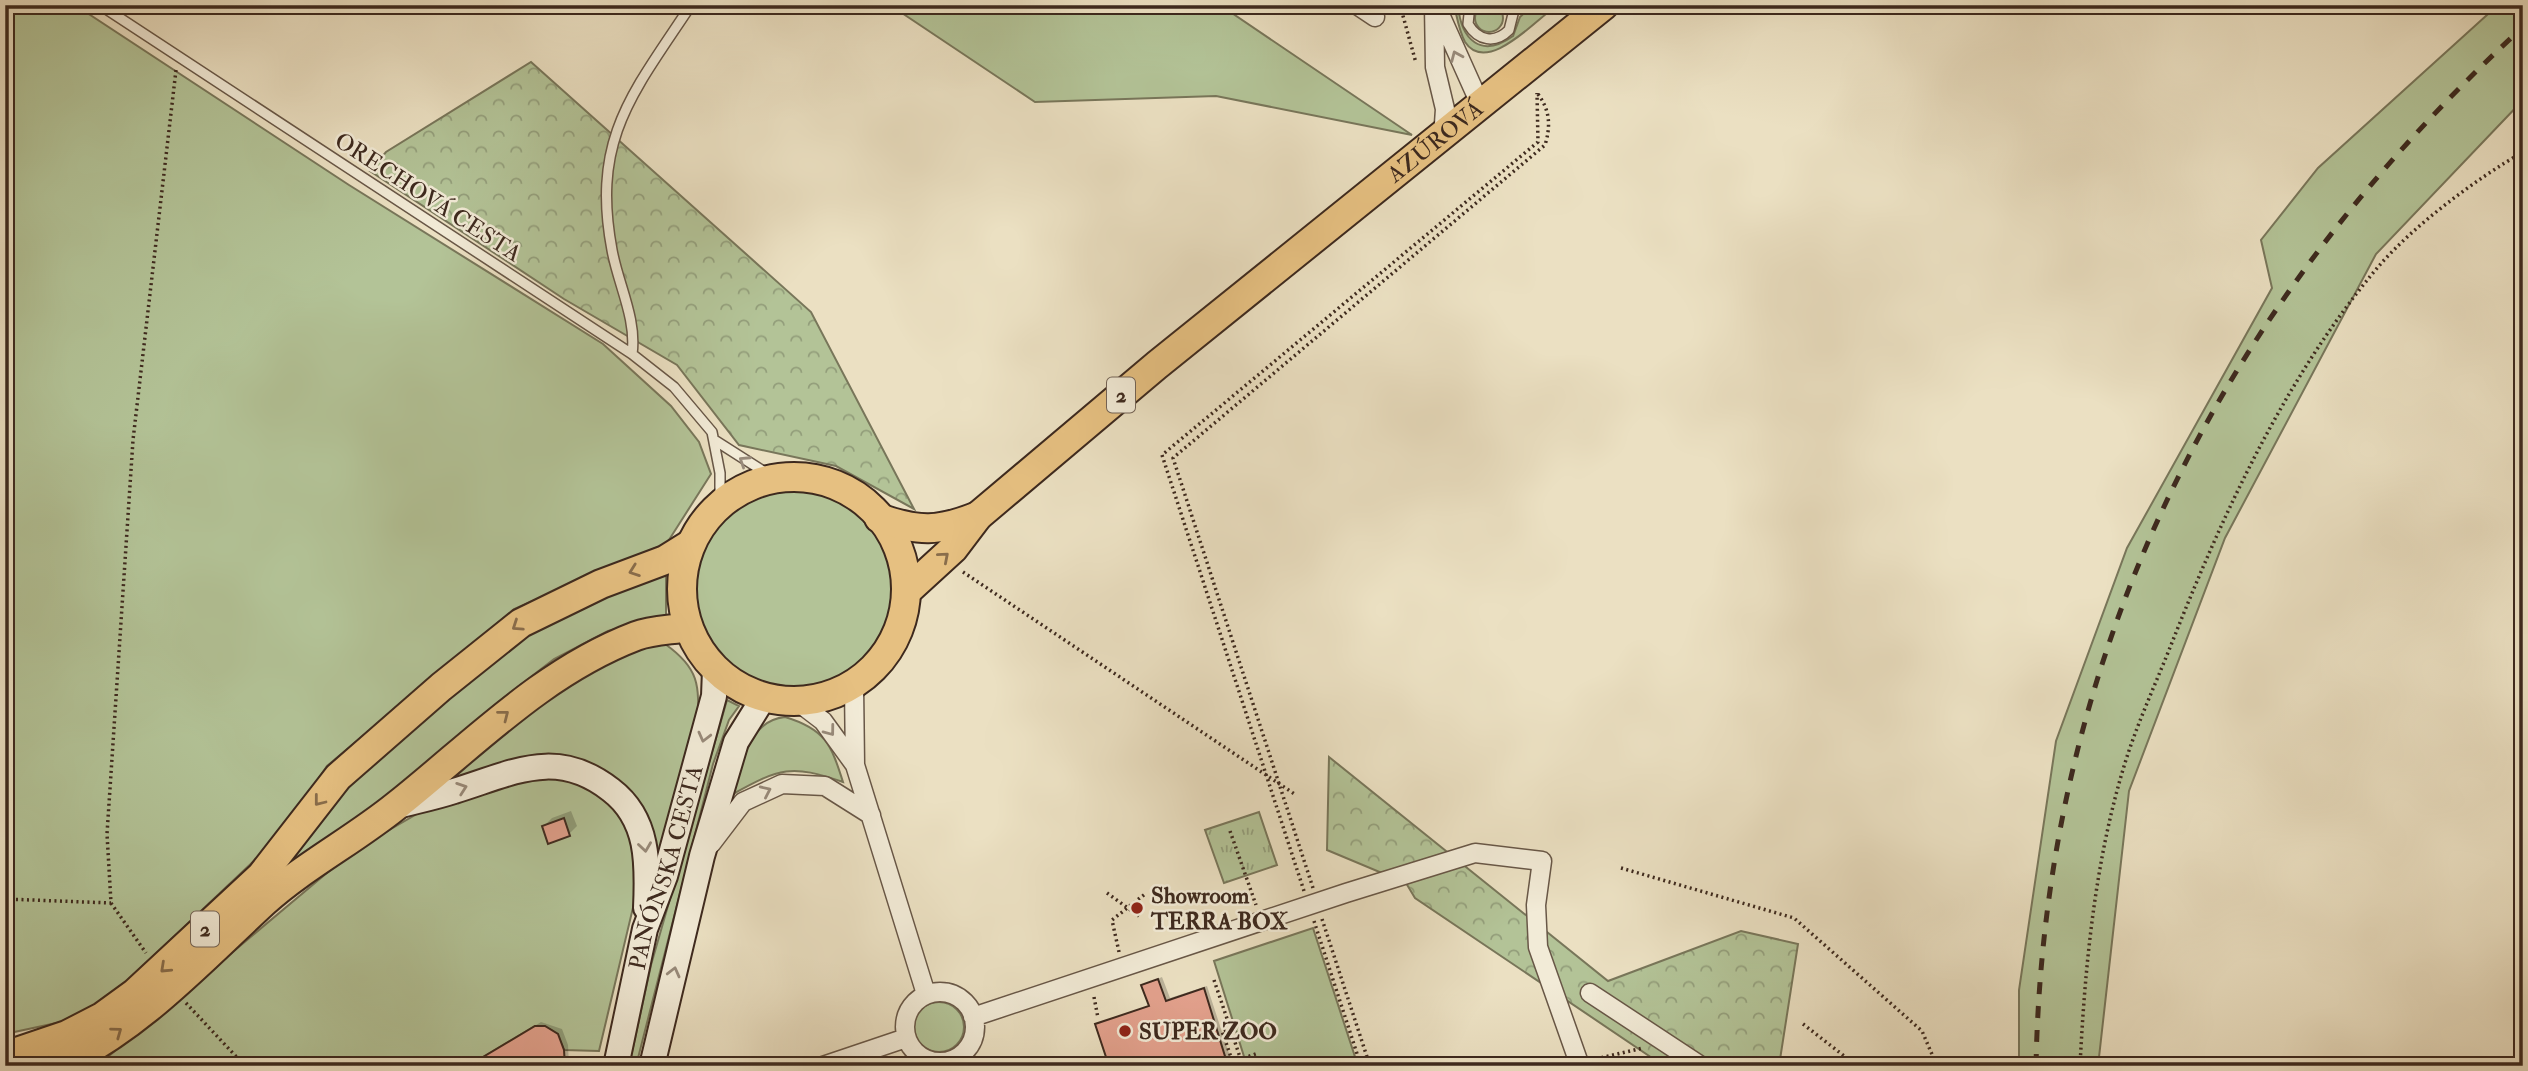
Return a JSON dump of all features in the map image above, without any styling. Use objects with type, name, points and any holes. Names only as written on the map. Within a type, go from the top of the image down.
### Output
[{"type":"main road","name":"AZÚROVÁ","points":[[978,516],[1157,365],[1443,138],[1604,5]]},
{"type":"main road","name":"2","points":[[797,477],[830,483],[860,500],[879,518],[898,554],[906,592],[903,617],[893,644],[875,667],[853,686],[826,697],[798,702],[764,697],[738,685],[716,670],[699,650],[688,627],[681,592],[689,545],[700,527],[720,504],[745,487],[774,478],[797,477]]},
{"type":"main road","name":"2","points":[[879,518],[913,530],[932,530],[978,516]]},
{"type":"main road","name":"2","points":[[906,592],[944,558],[978,516]]},
{"type":"main road","name":"2","points":[[58,1066],[114,1035],[261,876],[322,796],[366,751],[521,623],[600,584],[665,560],[689,545]]},
{"type":"main road","name":"2","points":[[5,1056],[79,1029],[166,980],[267,900],[396,806],[497,720],[569,668],[639,635],[688,627]]},
{"type":"main road","name":"PANÓNSKA CESTA","points":[[616,1066],[645,929],[665,876],[699,755],[714,696],[716,670]]},
{"type":"main road","name":"PANÓNSKA CESTA","points":[[652,1066],[702,856],[736,742],[764,697]]},
{"type":"main road","points":[[396,806],[527,768],[566,766],[597,779],[618,795],[643,833],[647,862],[645,929]]},
{"type":"street","points":[[1357,5],[1375,17]]},
{"type":"street","points":[[1435,5],[1480,106]]},
{"type":"street","points":[[1435,5],[1435,67],[1445,108],[1443,138]]},
{"type":"street","points":[[853,686],[855,765],[926,994]]},
{"type":"street","points":[[798,702],[823,721],[855,765]]},
{"type":"street","points":[[702,856],[743,802],[782,784],[825,786],[870,814]]},
{"type":"street","points":[[974,1017],[1475,853],[1542,861],[1536,905],[1538,947],[1580,1064]]},
{"type":"street","points":[[938,992],[960,998],[974,1017],[973,1040],[968,1058],[936,1064],[917,1055],[906,1038],[904,1028],[910,1008],[926,994],[938,992]]},
{"type":"street","points":[[1590,993],[1701,1066]]},
{"type":"street","points":[[823,1066],[906,1038]]},
{"type":"lane","name":"ORECHOVÁ CESTA","points":[[100,5],[632,354],[674,387],[716,441]]},
{"type":"lane","points":[[632,354],[633,333],[608,224],[608,162],[620,119],[691,5]]},
{"type":"lane","points":[[1468,5],[1468,24],[1479,37],[1495,39],[1509,30],[1514,7]]},
{"type":"lane","points":[[716,441],[774,478]]},
{"type":"lane","points":[[716,441],[720,504]]},
{"type":"path","points":[[1400,5],[1418,72]]},
{"type":"path","points":[[178,56],[133,440],[107,834],[111,904],[166,980],[245,1066]]},
{"type":"path","points":[[1361,1066],[1313,904],[1279,784],[1173,458],[1545,145],[1549,132],[1548,109],[1537,93],[1538,142],[1162,455],[1267,775],[1313,904],[1370,1066]]},
{"type":"path","points":[[2080,1066],[2083,1012],[2097,892],[2125,762],[2197,580],[2259,449],[2329,331],[2380,264],[2456,196],[2523,152]]},
{"type":"path","points":[[944,558],[1005,602],[1296,795]]},
{"type":"path","points":[[1230,831],[1262,921]]},
{"type":"path","points":[[1620,868],[1794,918],[1922,1031],[1937,1066]]},
{"type":"path","points":[[1107,893],[1139,916]]},
{"type":"path","points":[[1116,943],[1112,920],[1145,894]]},
{"type":"path","points":[[5,899],[111,904]]},
{"type":"path","points":[[1214,980],[1243,1066]]},
{"type":"path","points":[[1803,1024],[1857,1066]]},
{"type":"path","points":[[1231,1029],[1222,1031],[1231,1064],[1258,1053]]},
{"type":"path","points":[[1580,1064],[1665,1042]]},
{"type":"green space","points":[[1489,4],[1499,8],[1503,18],[1499,28],[1489,32],[1479,28],[1475,18],[1479,8]]},
{"type":"green space","points":[[5,5],[75,5],[349,185],[603,344],[671,406],[699,442],[711,474],[667,543],[514,609],[327,766],[279,837],[128,980],[75,1019],[5,1034]]},
{"type":"green space","points":[[890,5],[1220,5],[1412,135],[1216,96],[1035,102]]},
{"type":"green space","points":[[1454,5],[1458,5],[1463,28],[1468,36],[1482,46],[1502,43],[1513,36],[1520,17],[1533,5],[1547,5],[1551,10],[1509,43],[1485,52],[1474,50],[1465,42]]},
{"type":"green space","points":[[2498,5],[2523,5],[2523,100],[2376,254],[2225,538],[2129,791],[2098,1066],[2019,1066],[2019,990],[2056,741],[2127,548],[2272,288],[2261,240],[2318,168]]},
{"type":"green space","points":[[531,62],[811,312],[914,509],[836,466],[739,445],[677,365],[564,299],[370,171],[386,152]]},
{"type":"green space","points":[[794,491],[832,499],[864,520],[885,552],[893,590],[885,628],[864,660],[832,681],[794,689],[756,681],[724,660],[703,628],[695,590],[703,552],[724,520],[756,499]]},
{"type":"green space","points":[[666,574],[666,615],[608,631],[554,659],[497,703],[364,815],[288,865],[347,789],[405,731],[481,668],[554,617]]},
{"type":"green space","points":[[665,644],[685,661],[695,678],[698,711],[697,725],[657,862],[651,826],[645,813],[592,767],[431,787],[511,721],[570,680],[601,663],[633,651]]},
{"type":"green space","points":[[727,700],[739,706],[729,720],[713,764],[636,1066],[629,1066],[651,965]]},
{"type":"green space","points":[[785,717],[818,733],[830,748],[843,782],[810,773],[786,772],[775,774],[733,794],[754,735],[772,720]]},
{"type":"green space","points":[[1329,757],[1608,981],[1741,931],[1798,944],[1779,1066],[1664,1066],[1415,898],[1406,883],[1327,850]]},
{"type":"green space","points":[[542,773],[556,773],[611,801],[633,835],[636,895],[599,1051],[564,1050],[554,1032],[535,1026],[468,1066],[97,1066],[353,851],[429,807]]},
{"type":"green space","points":[[1259,812],[1277,865],[1224,883],[1205,830]]},
{"type":"green space","points":[[1313,928],[1358,1066],[1247,1066],[1214,961]]},
{"type":"green space","points":[[939,1002],[957,1009],[964,1027],[957,1045],[939,1052],[921,1045],[914,1027],[921,1009]]},
{"type":"building","points":[[564,818],[570,836],[548,844],[542,826]]},
{"type":"building","points":[[1158,979],[1166,1001],[1204,988],[1228,1066],[1109,1066],[1095,1024],[1149,1006],[1141,985]]},
{"type":"building","points":[[535,1026],[545,1026],[558,1034],[564,1050],[565,1066],[468,1066]]},
{"type":"railway","points":[[2036,1066],[2047,914],[2073,769],[2114,629],[2169,496],[2238,368],[2321,248],[2416,134],[2523,27]]},
{"type":"place","name":"Showroom TERRA BOX","points":[[1137,908]]},
{"type":"place","name":"SUPER ZOO","points":[[1125,1031]]}]
